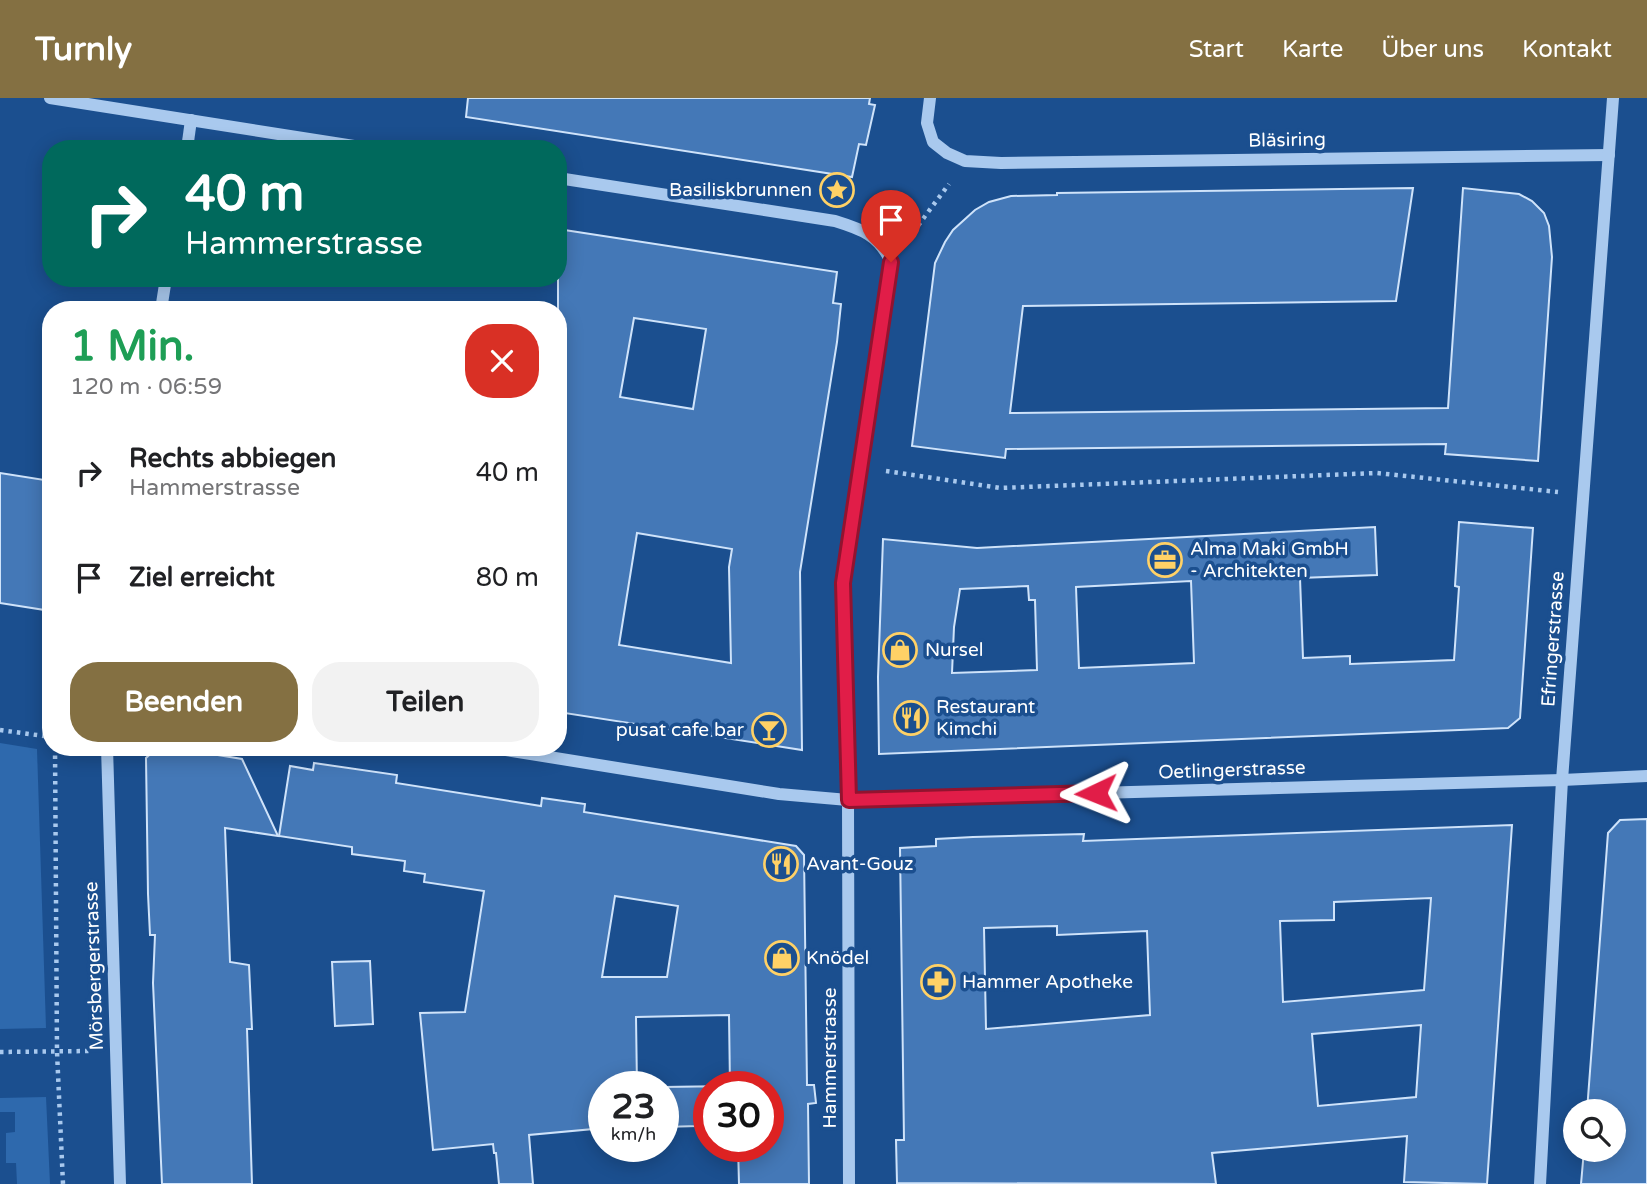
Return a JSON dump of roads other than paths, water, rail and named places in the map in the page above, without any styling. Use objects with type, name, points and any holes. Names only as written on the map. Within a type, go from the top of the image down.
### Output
[{"type":"street","points":[[50,98],[317,140]]},
{"type":"street","name":"Bläsiring","points":[[930,98],[927,123],[933,142],[947,153],[965,161],[1001,163],[1609,155]]},
{"type":"street","name":"Efringerstrasse","points":[[1540,1184],[1562,780],[1613,98]]},
{"type":"street","points":[[188,140],[191,120]]},
{"type":"street","name":"Hammerstrasse","points":[[567,179],[835,221],[873,237],[885,248],[891,262],[843,583],[849,800],[849,1184]]},
{"type":"street","name":"Mörsbergerstrasse","points":[[107,756],[120,1184]]},
{"type":"street","name":"Oetlingerstrasse","points":[[542,756],[779,794],[849,800],[1647,776]]},
{"type":"place","name":"Basiliskbrunnen","points":[[837,190]]},
{"type":"place","name":"Alma Maki GmbH - Architekten","points":[[1165,560]]},
{"type":"place","name":"Nursel","points":[[900,650]]},
{"type":"place","name":"Restaurant Kimchi","points":[[911,718]]},
{"type":"place","name":"pusat cafe bar","points":[[769,730]]},
{"type":"place","name":"Avant-Gouz","points":[[781,864]]},
{"type":"place","name":"Knödel","points":[[782,958]]},
{"type":"place","name":"Hammer Apotheke","points":[[938,982]]}]
